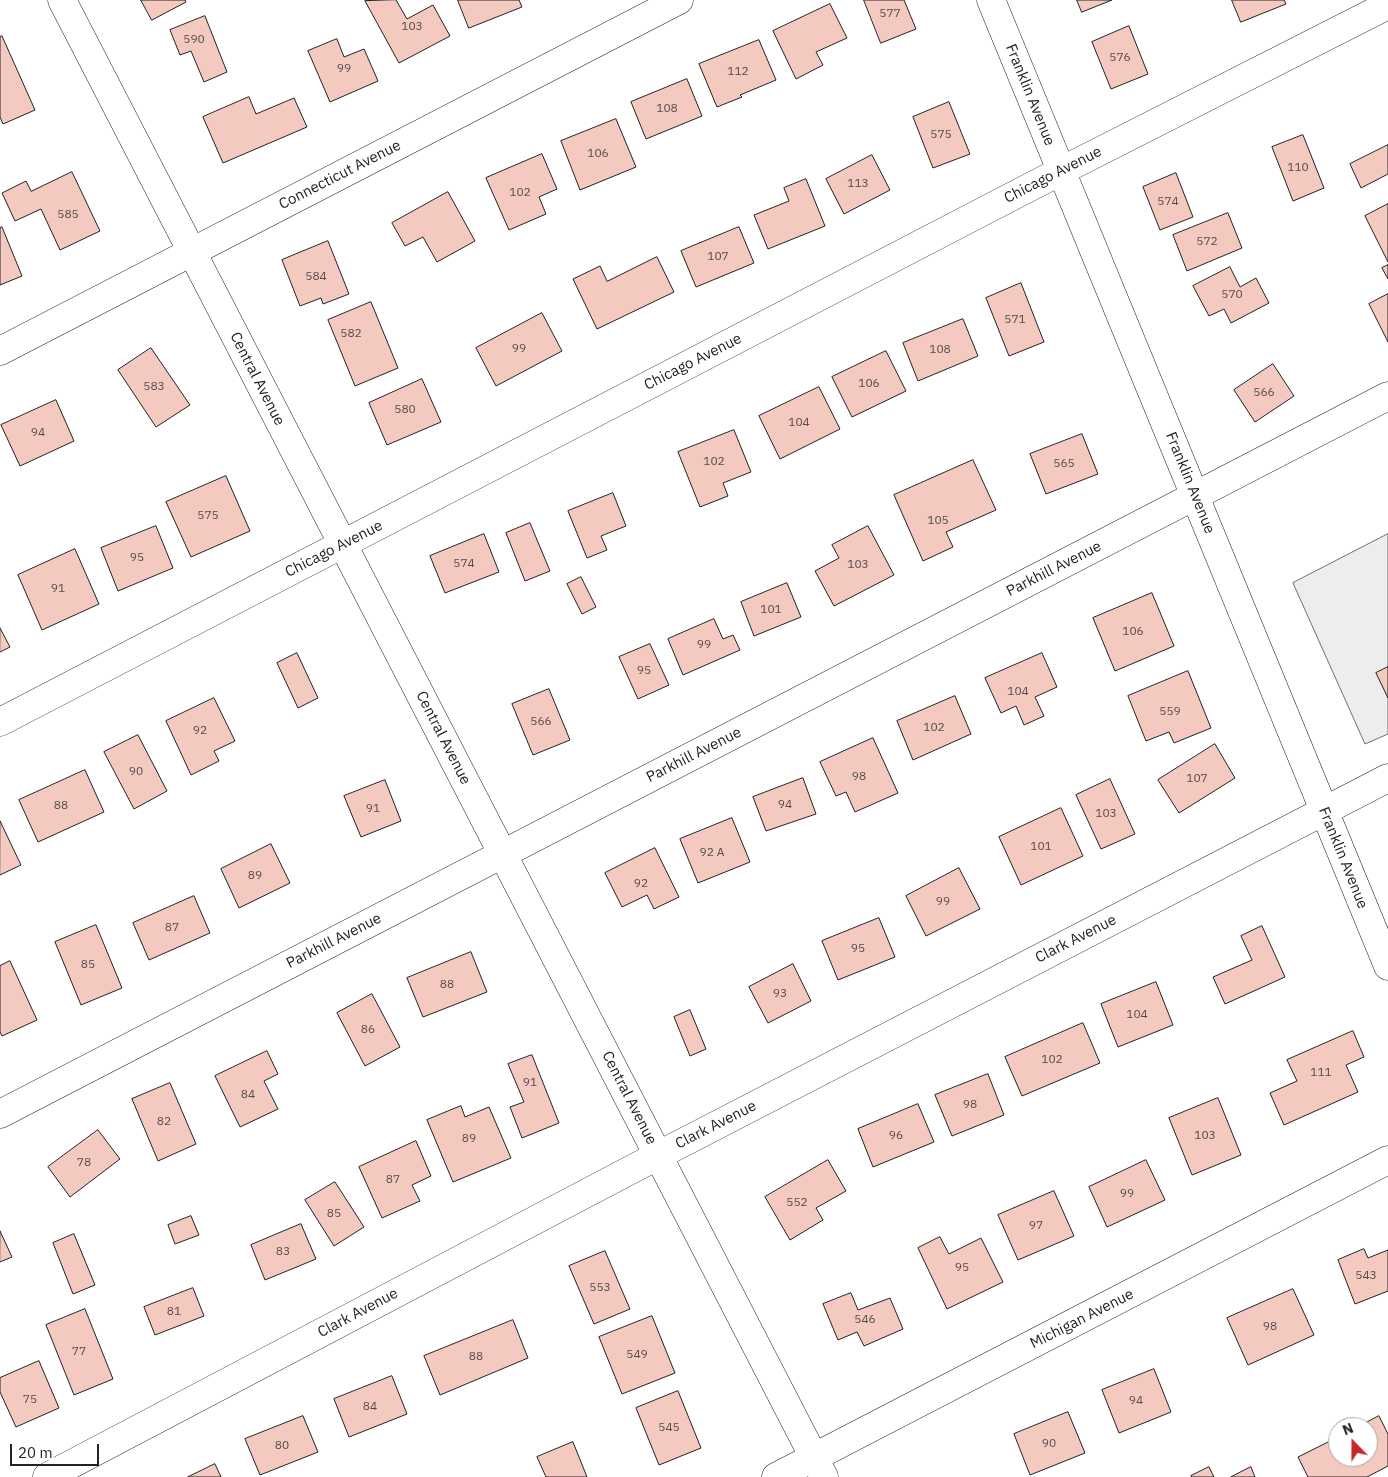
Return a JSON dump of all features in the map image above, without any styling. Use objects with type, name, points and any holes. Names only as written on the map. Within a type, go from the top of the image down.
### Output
[{"type":"street","name":"Central Avenue","points":[[62,0],[819,1467]]},
{"type":"street","name":"Connecticut Avenue","points":[[0,351],[679,0]]},
{"type":"street","name":"Franklin Avenue","points":[[991,0],[1388,966]]},
{"type":"street","name":"Chicago Avenue","points":[[0,722],[1060,171],[1388,5]]},
{"type":"street","name":"Parkhill Avenue","points":[[0,1114],[1388,396]]},
{"type":"street","name":"Clark Avenue","points":[[47,1477],[658,1155],[1388,778]]},
{"type":"street","name":"Michigan Avenue","points":[[776,1477],[819,1467],[1388,1160]]},
{"type":"shaded area","points":[[1388,534],[1388,734],[1365,744],[1293,583]]},
{"type":"building","points":[[141,0],[185,0],[186,2],[152,20]]},
{"type":"building","points":[[396,0],[407,19],[433,5],[450,36],[399,63],[365,1]]},
{"type":"building","points":[[458,0],[519,0],[522,7],[469,28]]},
{"type":"building","points":[[864,0],[904,0],[916,29],[881,43]]},
{"type":"building","points":[[1077,0],[1112,0],[1082,12]]},
{"type":"building","points":[[1232,0],[1284,0],[1286,4],[1241,22]]},
{"type":"building","points":[[830,4],[847,38],[816,52],[823,65],[796,79],[773,31]]},
{"type":"building","points":[[205,16],[227,72],[204,82],[191,51],[180,55],[170,30]]},
{"type":"building","points":[[1129,26],[1148,74],[1111,89],[1092,42]]},
{"type":"building","points":[[2,36],[35,110],[3,124],[0,117],[0,37]]},
{"type":"building","points":[[337,39],[344,57],[364,49],[378,81],[330,102],[308,51]]},
{"type":"building","points":[[759,40],[776,80],[717,107],[699,64]]},
{"type":"building","points":[[687,79],[702,116],[646,139],[631,102]]},
{"type":"building","points":[[249,97],[256,114],[294,98],[307,127],[223,163],[203,117]]},
{"type":"building","points":[[949,102],[970,154],[933,168],[913,117]]},
{"type":"building","points":[[616,119],[636,167],[580,190],[561,141]]},
{"type":"building","points":[[1303,135],[1324,188],[1293,201],[1272,147]]},
{"type":"building","points":[[1388,145],[1388,174],[1361,188],[1350,164]]},
{"type":"building","points":[[542,154],[557,189],[539,197],[546,214],[509,230],[486,178]]},
{"type":"building","points":[[872,155],[890,190],[844,214],[826,179]]},
{"type":"building","points":[[72,172],[100,231],[60,250],[41,209],[15,221],[2,193],[26,181],[31,191]]},
{"type":"building","points":[[1176,173],[1193,217],[1160,230],[1143,187]]},
{"type":"building","points":[[806,179],[825,226],[768,249],[754,215],[789,201],[784,188]]},
{"type":"building","points":[[448,192],[475,241],[437,262],[423,237],[405,246],[392,223]]},
{"type":"building","points":[[1388,204],[1388,262],[1365,216]]},
{"type":"building","points":[[1228,213],[1242,248],[1187,271],[1173,235]]},
{"type":"building","points":[[2,227],[22,276],[0,285],[0,228]]},
{"type":"building","points":[[739,227],[754,263],[696,287],[681,251]]},
{"type":"building","points":[[328,241],[349,294],[323,304],[321,298],[300,306],[282,260]]},
{"type":"building","points":[[657,257],[674,292],[597,329],[573,279],[600,266],[607,281]]},
{"type":"building","points":[[1388,265],[1388,279],[1382,268]]},
{"type":"building","points":[[1230,267],[1240,287],[1256,278],[1269,303],[1231,323],[1224,309],[1209,316],[1193,286]]},
{"type":"building","points":[[1021,283],[1044,342],[1009,356],[986,298]]},
{"type":"building","points":[[1388,294],[1388,342],[1369,304]]},
{"type":"building","points":[[371,302],[398,368],[355,386],[328,320]]},
{"type":"building","points":[[542,313],[562,351],[496,386],[476,348]]},
{"type":"building","points":[[963,319],[978,356],[918,381],[903,343]]},
{"type":"building","points":[[151,348],[190,405],[156,427],[118,370]]},
{"type":"building","points":[[886,351],[906,391],[852,417],[832,377]]},
{"type":"building","points":[[1273,364],[1294,396],[1255,422],[1234,390]]},
{"type":"building","points":[[422,379],[441,422],[387,445],[369,403]]},
{"type":"building","points":[[819,387],[840,429],[780,459],[759,416]]},
{"type":"building","points":[[56,400],[74,441],[20,466],[1,425]]},
{"type":"building","points":[[734,430],[751,472],[723,483],[728,496],[700,507],[678,452]]},
{"type":"building","points":[[1082,434],[1098,474],[1046,494],[1030,454]]},
{"type":"building","points":[[973,460],[996,510],[946,532],[953,547],[923,561],[894,495]]},
{"type":"building","points":[[226,476],[250,531],[191,557],[166,502]]},
{"type":"building","points":[[613,493],[626,526],[601,536],[607,550],[587,558],[568,511]]},
{"type":"building","points":[[530,523],[550,571],[525,581],[506,533]]},
{"type":"building","points":[[156,526],[173,568],[118,591],[101,548]]},
{"type":"building","points":[[868,526],[894,575],[834,606],[815,571],[839,558],[832,545]]},
{"type":"building","points":[[484,534],[499,572],[445,593],[430,556]]},
{"type":"building","points":[[75,549],[99,604],[42,630],[18,575]]},
{"type":"building","points":[[581,577],[596,607],[582,614],[567,584]]},
{"type":"building","points":[[787,583],[801,617],[754,636],[741,602]]},
{"type":"building","points":[[1152,593],[1174,646],[1115,671],[1093,618]]},
{"type":"building","points":[[714,619],[723,639],[733,635],[740,650],[683,675],[668,639]]},
{"type":"building","points":[[0,628],[10,647],[0,652]]},
{"type":"building","points":[[650,644],[669,685],[638,699],[619,657]]},
{"type":"building","points":[[297,653],[318,698],[298,708],[277,663]]},
{"type":"building","points":[[1042,653],[1057,687],[1035,697],[1044,716],[1024,725],[1016,706],[1001,713],[985,678]]},
{"type":"building","points":[[1388,667],[1388,698],[1376,673]]},
{"type":"building","points":[[1188,671],[1211,728],[1174,743],[1169,732],[1146,741],[1128,696]]},
{"type":"building","points":[[549,689],[570,740],[533,755],[512,704]]},
{"type":"building","points":[[955,696],[971,734],[913,760],[897,721]]},
{"type":"building","points":[[214,698],[235,741],[214,751],[219,761],[191,775],[166,721]]},
{"type":"building","points":[[138,735],[167,791],[134,809],[104,752]]},
{"type":"building","points":[[873,738],[898,793],[855,812],[846,792],[836,796],[820,762]]},
{"type":"building","points":[[1215,744],[1235,778],[1179,813],[1158,780]]},
{"type":"building","points":[[85,770],[104,812],[38,842],[19,800]]},
{"type":"building","points":[[803,778],[816,814],[766,831],[753,797]]},
{"type":"building","points":[[1110,779],[1135,834],[1101,849],[1076,795]]},
{"type":"building","points":[[385,780],[401,821],[361,837],[344,796]]},
{"type":"building","points":[[1061,808],[1083,856],[1021,885],[999,837]]},
{"type":"building","points":[[732,818],[750,862],[698,883],[680,839]]},
{"type":"building","points":[[0,821],[21,865],[0,875]]},
{"type":"building","points":[[271,844],[290,883],[239,908],[221,869]]},
{"type":"building","points":[[655,848],[679,897],[654,909],[647,895],[622,907],[605,873]]},
{"type":"building","points":[[959,868],[980,909],[926,936],[906,896]]},
{"type":"building","points":[[194,896],[210,933],[149,960],[133,923]]},
{"type":"building","points":[[879,918],[895,957],[838,980],[822,941]]},
{"type":"building","points":[[96,925],[122,988],[81,1005],[55,942]]},
{"type":"building","points":[[1262,926],[1285,977],[1225,1004],[1213,977],[1252,960],[1241,936]]},
{"type":"building","points":[[471,952],[487,992],[423,1017],[407,978]]},
{"type":"building","points":[[10,961],[37,1020],[2,1036],[0,1032],[0,966]]},
{"type":"building","points":[[793,964],[811,1001],[768,1023],[749,987]]},
{"type":"building","points":[[1156,982],[1173,1025],[1118,1047],[1101,1004]]},
{"type":"building","points":[[372,994],[400,1047],[365,1066],[337,1013]]},
{"type":"building","points":[[690,1010],[706,1049],[690,1056],[674,1017]]},
{"type":"building","points":[[1083,1023],[1100,1063],[1022,1096],[1005,1057]]},
{"type":"building","points":[[1353,1031],[1364,1057],[1346,1065],[1358,1092],[1284,1125],[1270,1093],[1297,1081],[1287,1060]]},
{"type":"building","points":[[267,1051],[278,1074],[264,1081],[278,1109],[240,1127],[215,1076]]},
{"type":"building","points":[[532,1055],[559,1123],[522,1138],[510,1107],[524,1102],[508,1064]]},
{"type":"building","points":[[988,1074],[1004,1115],[952,1136],[935,1095]]},
{"type":"building","points":[[170,1083],[196,1144],[158,1161],[132,1099]]},
{"type":"building","points":[[1218,1098],[1241,1155],[1192,1175],[1169,1118]]},
{"type":"building","points":[[918,1104],[934,1142],[873,1167],[858,1129]]},
{"type":"building","points":[[461,1106],[465,1117],[489,1107],[511,1158],[453,1182],[427,1120]]},
{"type":"building","points":[[98,1130],[120,1159],[70,1197],[48,1167]]},
{"type":"building","points":[[416,1141],[431,1176],[412,1185],[420,1201],[382,1218],[359,1167]]},
{"type":"building","points":[[828,1160],[846,1191],[816,1208],[823,1220],[790,1240],[765,1197]]},
{"type":"building","points":[[1146,1160],[1165,1200],[1107,1227],[1089,1187]]},
{"type":"building","points":[[335,1182],[364,1227],[334,1246],[305,1200]]},
{"type":"building","points":[[1054,1191],[1074,1236],[1018,1260],[998,1215]]},
{"type":"building","points":[[191,1216],[199,1235],[175,1244],[168,1225]]},
{"type":"building","points":[[301,1224],[316,1259],[265,1280],[251,1245]]},
{"type":"building","points":[[0,1231],[12,1257],[0,1262]]},
{"type":"building","points":[[74,1234],[95,1285],[73,1294],[53,1243]]},
{"type":"building","points":[[940,1237],[949,1254],[981,1238],[1003,1282],[947,1309],[918,1248]]},
{"type":"building","points":[[1364,1249],[1368,1258],[1388,1250],[1388,1291],[1355,1304],[1338,1260]]},
{"type":"building","points":[[605,1251],[630,1309],[594,1324],[569,1266]]},
{"type":"building","points":[[193,1288],[204,1316],[155,1335],[144,1307]]},
{"type":"building","points":[[1293,1289],[1314,1335],[1248,1365],[1227,1318]]},
{"type":"building","points":[[851,1293],[858,1310],[890,1298],[903,1329],[864,1346],[857,1332],[838,1340],[823,1304]]},
{"type":"building","points":[[85,1309],[113,1379],[74,1395],[46,1325]]},
{"type":"building","points":[[652,1316],[675,1373],[622,1394],[599,1337]]},
{"type":"building","points":[[513,1320],[528,1358],[440,1395],[424,1356]]},
{"type":"building","points":[[39,1361],[59,1408],[16,1427],[0,1392],[0,1378]]},
{"type":"building","points":[[1154,1369],[1171,1412],[1119,1433],[1102,1390]]},
{"type":"building","points":[[392,1376],[407,1414],[349,1437],[334,1399]]},
{"type":"building","points":[[678,1391],[701,1448],[659,1465],[636,1408]]},
{"type":"building","points":[[1068,1412],[1085,1453],[1030,1475],[1014,1434]]},
{"type":"building","points":[[303,1416],[318,1452],[260,1475],[245,1439]]},
{"type":"building","points":[[1379,1416],[1388,1434],[1388,1466],[1367,1477],[1308,1477],[1298,1457],[1328,1442],[1328,1467],[1378,1467],[1377,1417]]},
{"type":"building","points":[[573,1442],[587,1477],[546,1477],[537,1457]]},
{"type":"building","points":[[215,1464],[221,1477],[188,1477]]},
{"type":"building","points":[[1209,1467],[1214,1477],[1191,1476]]},
{"type":"building","points":[[1251,1467],[1255,1477],[1231,1477]]}]
